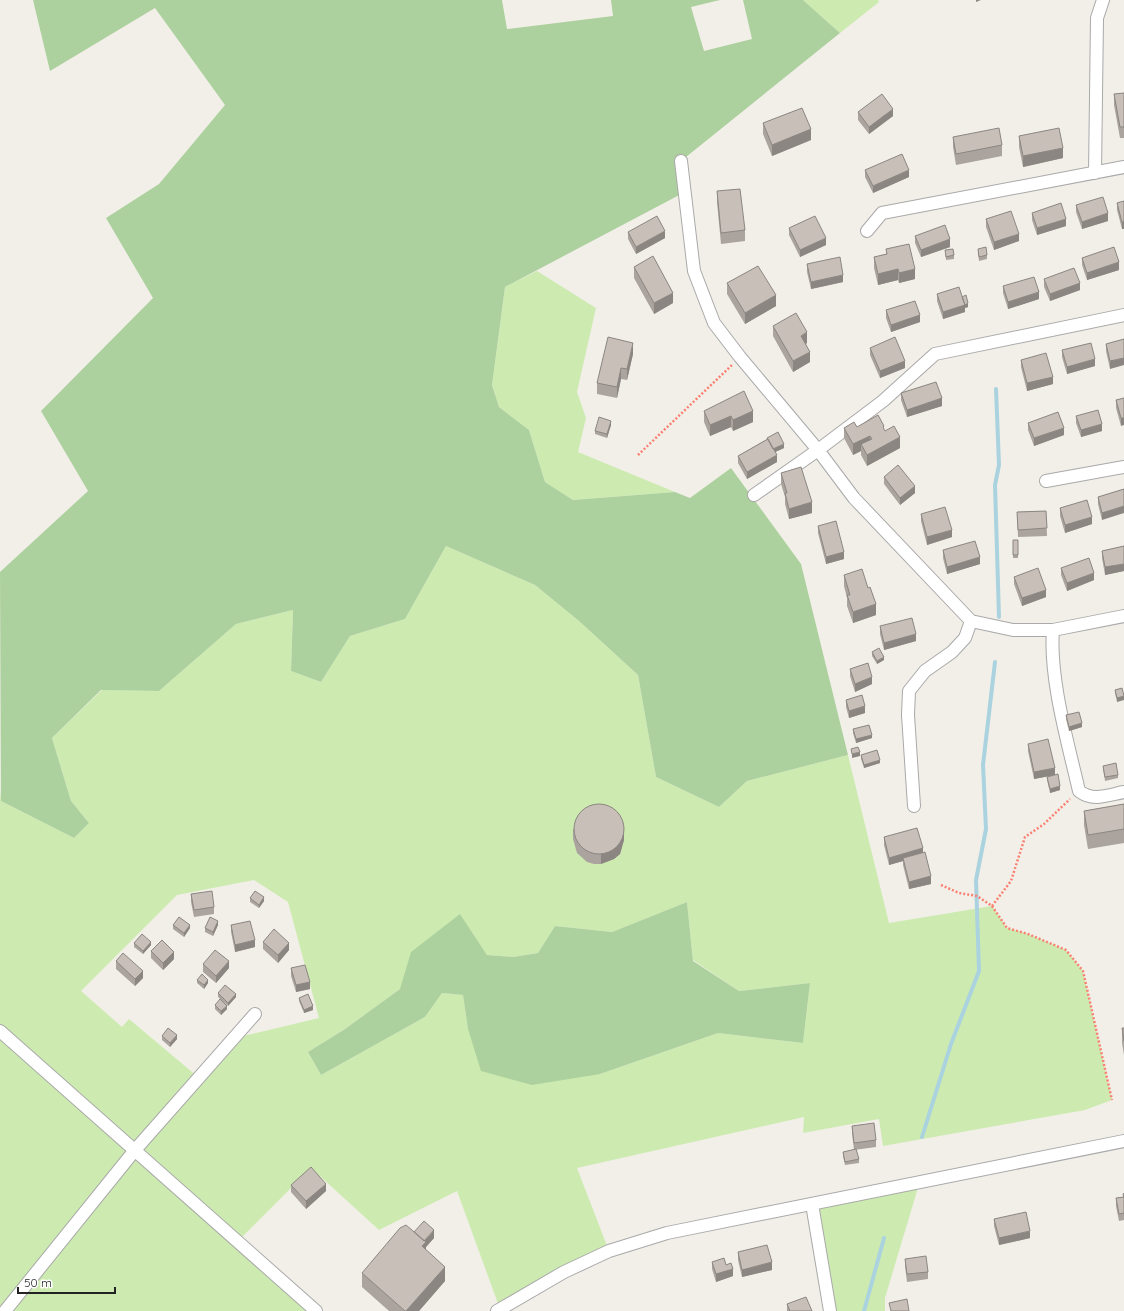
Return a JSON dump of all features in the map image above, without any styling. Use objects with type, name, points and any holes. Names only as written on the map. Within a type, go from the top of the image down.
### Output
[{"type":"street","points":[[1095,173],[1097,18],[1103,0]]},
{"type":"street","points":[[681,161],[694,271],[714,323],[740,357],[818,450],[854,498],[971,621],[1013,630],[1053,630],[1124,616]]},
{"type":"street","points":[[867,232],[882,213],[1124,168]]},
{"type":"street","points":[[754,495],[818,450],[883,401],[935,354],[1124,315]]},
{"type":"street","points":[[1046,481],[1124,466]]},
{"type":"street","points":[[914,806],[908,715],[909,691],[925,671],[952,652],[965,638],[971,621]]},
{"type":"street","points":[[1053,630],[1051,649],[1080,791],[1087,797],[1098,797],[1124,792]]},
{"type":"street","points":[[5,1311],[135,1150],[255,1014]]},
{"type":"street","points":[[0,1031],[316,1311]]},
{"type":"street","points":[[497,1311],[564,1272],[609,1251],[667,1233],[1124,1141]]},
{"type":"street","points":[[812,1204],[830,1311]]},
{"type":"path","points":[[638,455],[740,357]]},
{"type":"path","points":[[992,906],[1011,881],[1025,837],[1044,824],[1080,791]]},
{"type":"path","points":[[941,886],[960,893],[976,896],[992,906],[1007,928],[1028,934],[1066,950],[1083,971],[1112,1100]]},
{"type":"green space","points":[[33,0],[502,0],[507,29],[613,16],[611,0],[720,0],[691,7],[704,51],[752,39],[743,0],[803,0],[840,33],[681,161],[685,192],[505,287],[492,385],[499,407],[529,430],[545,482],[573,500],[675,492],[690,498],[731,468],[801,564],[848,755],[747,781],[719,807],[656,777],[638,675],[579,621],[535,585],[446,546],[405,619],[350,636],[321,682],[291,671],[293,610],[236,624],[159,691],[101,690],[52,738],[71,801],[89,823],[74,838],[1,801],[0,572],[88,491],[41,411],[153,298],[106,218],[159,184],[225,105],[155,8],[50,71]]},
{"type":"green space","points":[[803,0],[878,0],[879,2],[840,33]]},
{"type":"green space","points":[[537,271],[596,308],[577,392],[586,418],[578,452],[675,492],[573,500],[545,482],[529,430],[499,407],[492,385],[505,287]]},
{"type":"green space","points":[[446,546],[535,585],[579,621],[638,675],[656,777],[719,807],[747,781],[848,755],[889,923],[992,906],[1007,928],[1028,934],[1066,950],[1083,971],[1112,1100],[1085,1110],[883,1146],[879,1119],[803,1133],[804,1117],[577,1168],[609,1251],[500,1309],[457,1191],[379,1230],[311,1168],[238,1241],[316,1311],[0,1311],[0,789],[1,801],[74,838],[89,823],[71,801],[52,738],[102,690],[159,691],[236,624],[293,610],[291,671],[321,682],[350,636],[405,619]],"holes":[[[254,880],[288,902],[319,1018],[235,1038],[198,1077],[129,1019],[122,1027],[81,991],[177,895]],[[687,902],[693,960],[739,991],[810,983],[803,1043],[718,1033],[600,1074],[468,1029],[463,995],[442,993],[425,1017],[321,1075],[308,1052],[345,1029],[400,989],[460,915],[487,955],[513,957],[538,953],[555,926],[612,932]]]},
{"type":"green space","points":[[687,902],[693,961],[739,991],[810,983],[803,1043],[718,1033],[600,1074],[532,1085],[481,1071],[468,1029],[463,995],[442,993],[425,1017],[321,1075],[308,1052],[345,1029],[400,989],[411,952],[460,914],[487,955],[513,957],[538,953],[555,926],[612,932]]},
{"type":"green space","points":[[920,1181],[885,1298],[885,1311],[830,1311],[812,1204]]},
{"type":"building","points":[[1124,93],[1124,127],[1120,127],[1114,94]]},
{"type":"building","points":[[882,94],[893,109],[869,127],[858,112]]},
{"type":"building","points":[[802,108],[811,129],[772,145],[763,123]]},
{"type":"building","points":[[999,128],[1002,145],[956,154],[953,137]]},
{"type":"building","points":[[1059,128],[1063,148],[1023,156],[1019,136]]},
{"type":"building","points":[[902,154],[909,170],[873,186],[865,170]]},
{"type":"building","points":[[740,189],[745,230],[721,233],[717,191]]},
{"type":"building","points":[[1103,197],[1108,213],[1082,222],[1076,205]]},
{"type":"building","points":[[1124,201],[1124,222],[1122,222],[1117,203]]},
{"type":"building","points":[[1061,203],[1066,219],[1037,228],[1032,213]]},
{"type":"building","points":[[1011,211],[1019,234],[994,242],[986,219]]},
{"type":"building","points":[[657,216],[665,231],[636,247],[628,232]]},
{"type":"building","points":[[815,216],[826,238],[800,250],[789,228]]},
{"type":"building","points":[[945,225],[950,239],[921,250],[915,236]]},
{"type":"building","points":[[909,244],[915,269],[899,273],[898,269],[878,274],[874,257],[887,254],[886,249]]},
{"type":"building","points":[[986,247],[987,255],[979,257],[978,249]]},
{"type":"building","points":[[1114,247],[1119,262],[1087,273],[1082,258]]},
{"type":"building","points":[[953,249],[954,255],[946,257],[945,250]]},
{"type":"building","points":[[653,256],[673,293],[654,303],[634,267]]},
{"type":"building","points":[[840,257],[843,275],[811,282],[807,264]]},
{"type":"building","points":[[758,266],[776,295],[745,313],[727,283]]},
{"type":"building","points":[[1074,268],[1080,283],[1050,294],[1044,279]]},
{"type":"building","points":[[1034,277],[1039,292],[1008,302],[1003,286]]},
{"type":"building","points":[[959,287],[965,305],[943,312],[937,294]]},
{"type":"building","points":[[966,295],[968,303],[965,305],[962,297]]},
{"type":"building","points":[[915,301],[920,315],[891,325],[886,310]]},
{"type":"building","points":[[796,313],[807,332],[801,336],[810,352],[793,361],[773,326]]},
{"type":"building","points":[[608,337],[633,343],[627,369],[621,368],[617,387],[597,383]]},
{"type":"building","points":[[895,337],[905,361],[880,371],[870,348]]},
{"type":"building","points":[[1124,339],[1124,358],[1110,361],[1106,344]]},
{"type":"building","points":[[1091,343],[1095,359],[1067,367],[1062,350]]},
{"type":"building","points":[[1046,353],[1053,377],[1027,383],[1021,360]]},
{"type":"building","points":[[936,382],[942,398],[907,410],[901,393]]},
{"type":"building","points":[[744,391],[753,411],[733,420],[731,416],[710,425],[704,411]]},
{"type":"building","points":[[1124,398],[1124,418],[1121,418],[1116,400]]},
{"type":"building","points":[[1098,410],[1102,424],[1081,430],[1076,416]]},
{"type":"building","points":[[1058,412],[1064,428],[1034,438],[1028,423]]},
{"type":"building","points":[[878,415],[885,431],[894,426],[900,437],[867,455],[861,444],[872,439],[870,436],[853,444],[844,428],[854,422],[857,427]]},
{"type":"building","points":[[599,417],[611,421],[607,434],[595,431]]},
{"type":"building","points":[[778,432],[784,444],[773,449],[767,438]]},
{"type":"building","points":[[768,439],[777,455],[747,472],[738,456]]},
{"type":"building","points":[[898,465],[915,486],[900,498],[884,477]]},
{"type":"building","points":[[801,467],[812,502],[789,509],[785,493],[787,493],[781,473]]},
{"type":"building","points":[[1124,489],[1124,506],[1102,513],[1098,497]]},
{"type":"building","points":[[1087,500],[1092,517],[1065,525],[1060,508]]},
{"type":"building","points":[[945,507],[952,530],[927,537],[921,514]]},
{"type":"building","points":[[1046,511],[1047,528],[1018,530],[1017,512]]},
{"type":"building","points":[[836,521],[844,552],[826,557],[818,526]]},
{"type":"building","points":[[1013,540],[1018,540],[1018,555],[1013,555]]},
{"type":"building","points":[[975,541],[980,557],[947,567],[943,550]]},
{"type":"building","points":[[1124,546],[1124,564],[1105,567],[1102,551]]},
{"type":"building","points":[[1089,558],[1094,573],[1067,583],[1061,568]]},
{"type":"building","points":[[1038,568],[1046,590],[1022,598],[1014,577]]},
{"type":"building","points":[[862,569],[868,588],[870,587],[876,604],[853,612],[847,595],[850,595],[844,575]]},
{"type":"building","points":[[912,618],[916,634],[884,643],[880,626]]},
{"type":"building","points":[[879,648],[884,657],[877,661],[872,652]]},
{"type":"building","points":[[868,663],[872,677],[855,684],[850,669]]},
{"type":"building","points":[[1122,688],[1124,696],[1117,698],[1115,690]]},
{"type":"building","points":[[862,695],[865,706],[849,711],[846,700]]},
{"type":"building","points":[[1079,712],[1082,723],[1069,727],[1066,715]]},
{"type":"building","points":[[869,725],[872,735],[856,739],[853,729]]},
{"type":"building","points":[[1048,739],[1055,768],[1034,772],[1028,744]]},
{"type":"building","points":[[858,747],[860,752],[852,754],[851,749]]},
{"type":"building","points":[[877,750],[880,760],[864,765],[861,755]]},
{"type":"building","points":[[1116,763],[1118,775],[1105,777],[1103,766]]},
{"type":"building","points":[[1058,774],[1060,786],[1050,789],[1047,777]]},
{"type":"building","points":[[599,804],[608,806],[617,811],[622,820],[624,829],[622,838],[617,847],[608,852],[599,854],[590,852],[581,847],[576,838],[574,829],[576,820],[581,811],[590,806]]},
{"type":"building","points":[[1124,804],[1124,829],[1088,835],[1084,811]]},
{"type":"building","points":[[917,828],[923,848],[889,858],[884,837]]},
{"type":"building","points":[[925,852],[931,876],[909,882],[903,858]]},
{"type":"building","points":[[212,891],[214,907],[194,910],[191,894]]},
{"type":"building","points":[[255,891],[264,897],[259,905],[250,898]]},
{"type":"building","points":[[179,917],[190,925],[184,933],[173,925]]},
{"type":"building","points":[[210,917],[218,921],[213,932],[205,928]]},
{"type":"building","points":[[250,921],[255,940],[235,945],[231,925]]},
{"type":"building","points":[[274,929],[289,943],[278,955],[263,942]]},
{"type":"building","points":[[142,934],[151,942],[143,951],[134,943]]},
{"type":"building","points":[[162,940],[174,952],[163,963],[151,951]]},
{"type":"building","points":[[215,950],[229,961],[216,976],[203,964]]},
{"type":"building","points":[[123,953],[143,971],[135,979],[116,961]]},
{"type":"building","points":[[305,965],[310,982],[296,985],[291,968]]},
{"type":"building","points":[[202,974],[208,980],[204,985],[197,980]]},
{"type":"building","points":[[225,985],[236,994],[228,1003],[218,993]]},
{"type":"building","points":[[308,994],[313,1006],[304,1010],[299,998]]},
{"type":"building","points":[[220,999],[227,1006],[221,1011],[215,1005]]},
{"type":"building","points":[[168,1028],[177,1035],[170,1043],[162,1036]]},
{"type":"building","points":[[1122,1028],[1124,1028],[1124,1041]]},
{"type":"building","points":[[874,1123],[876,1140],[854,1143],[852,1126]]},
{"type":"building","points":[[856,1149],[859,1159],[845,1162],[843,1152]]},
{"type":"building","points":[[311,1167],[326,1184],[306,1201],[291,1185]]},
{"type":"building","points":[[1124,1197],[1124,1213],[1119,1214],[1116,1198]]},
{"type":"building","points":[[1026,1212],[1030,1231],[999,1238],[994,1219]]},
{"type":"building","points":[[424,1221],[434,1230],[424,1241],[414,1232]]},
{"type":"building","points":[[406,1225],[426,1242],[422,1246],[445,1267],[405,1311],[362,1273],[400,1228]]},
{"type":"building","points":[[767,1245],[772,1262],[742,1270],[738,1252]]},
{"type":"building","points":[[926,1256],[928,1272],[907,1274],[905,1259]]},
{"type":"building","points":[[724,1258],[726,1265],[731,1263],[733,1269],[716,1274],[712,1262]]},
{"type":"building","points":[[806,1297],[812,1311],[790,1311],[787,1304]]},
{"type":"building","points":[[907,1299],[909,1311],[891,1311],[889,1303]]},
{"type":"waterway","points":[[996,389],[999,465],[995,485],[999,617]]},
{"type":"waterway","points":[[922,1137],[951,1044],[979,971],[976,880],[986,829],[983,765],[995,662]]},
{"type":"waterway","points":[[864,1311],[884,1238]]}]
